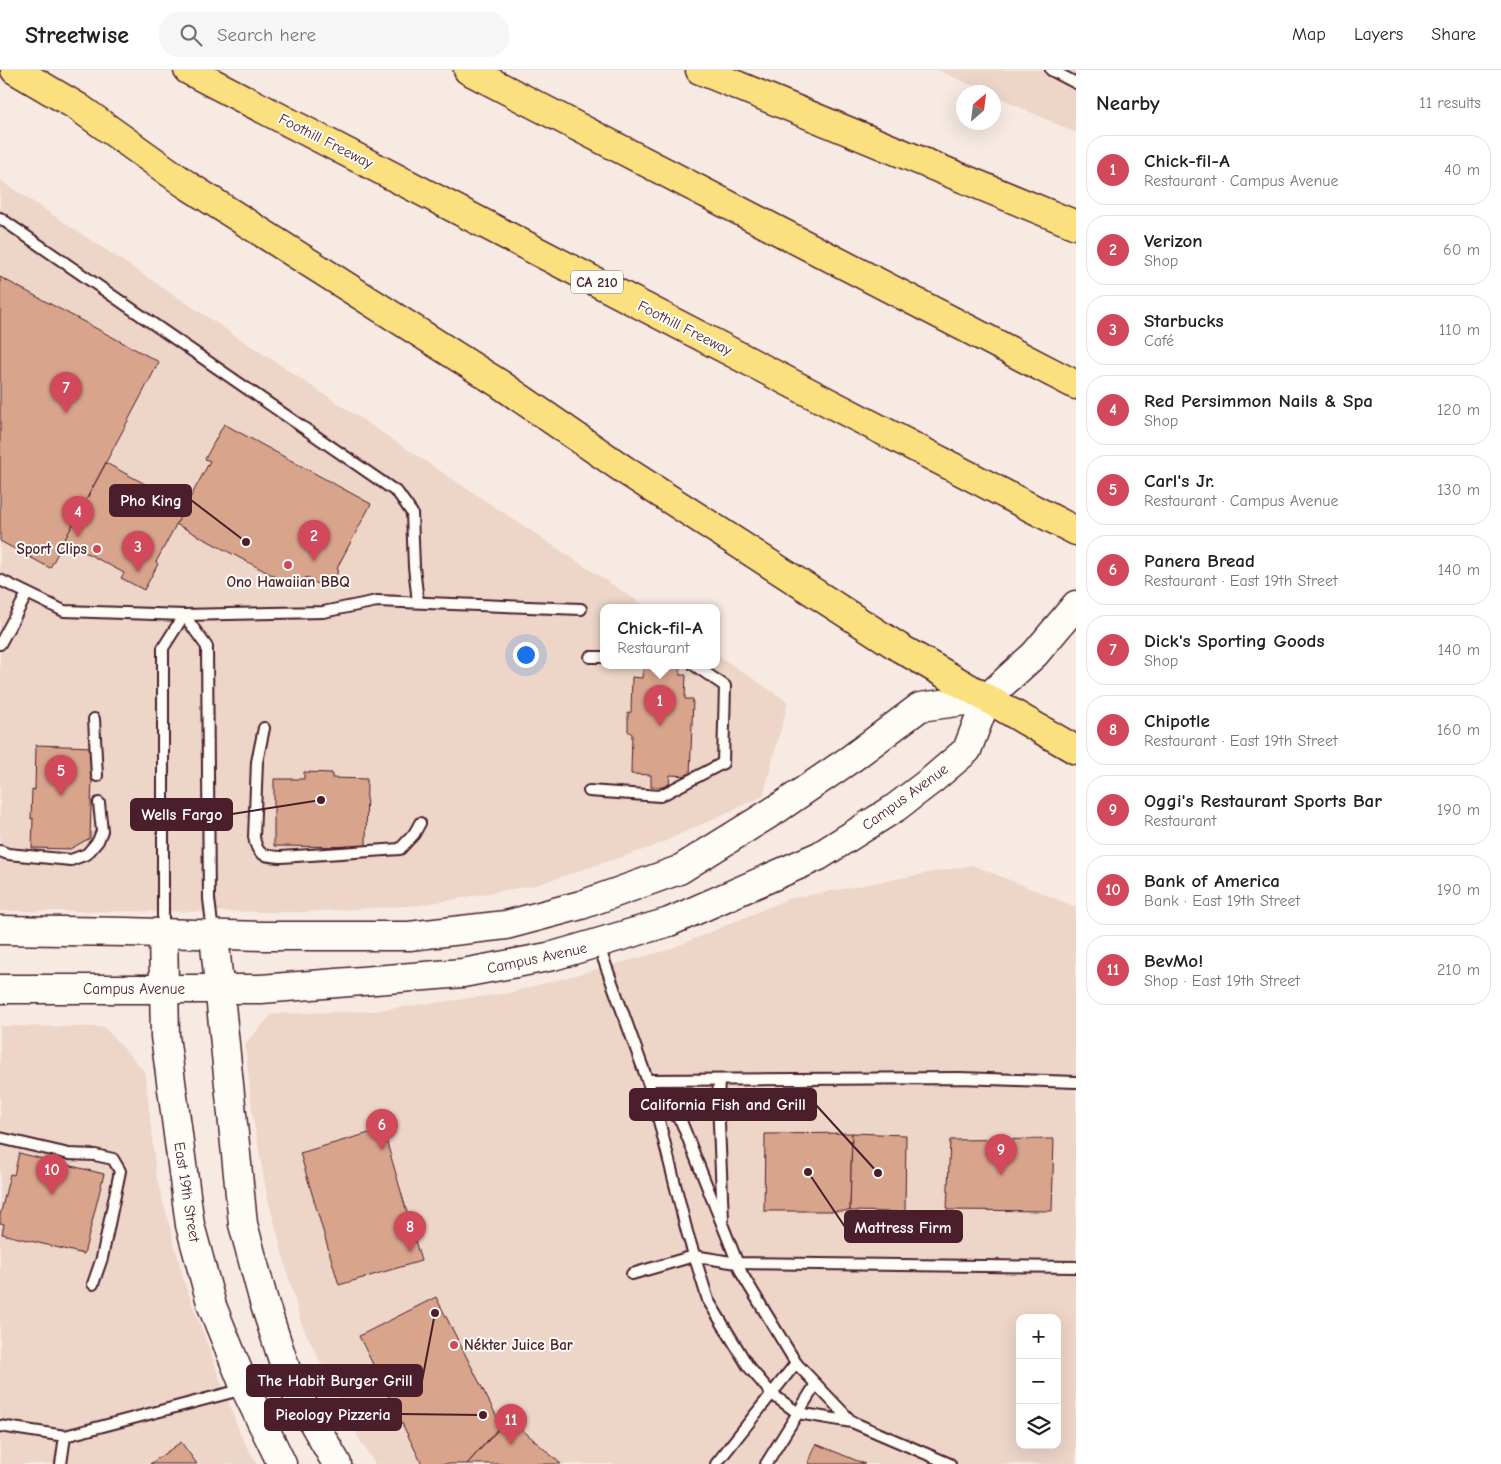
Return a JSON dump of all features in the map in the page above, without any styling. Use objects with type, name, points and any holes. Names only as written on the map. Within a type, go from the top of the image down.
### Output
[{"type":"highway","points":[[15,70],[78,107],[187,184],[500,384],[651,487],[918,659],[1076,750]]},
{"type":"highway","name":"Foothill Freeway","points":[[188,70],[1076,531]]},
{"type":"highway","points":[[468,70],[1074,384]]},
{"type":"highway","points":[[700,70],[1076,225]]},
{"type":"main road","name":"Campus Avenue","points":[[0,989],[261,989],[463,973],[553,956],[669,922],[819,856],[895,808],[933,779],[967,750],[987,698],[1035,654],[1076,606]]},
{"type":"main road","points":[[0,930],[263,936],[410,936],[506,925],[581,904],[679,870],[780,807],[844,764],[920,707],[987,698]]},
{"type":"main road","name":"East 19th Street","points":[[163,933],[164,1036],[190,1225],[212,1306],[244,1388],[282,1464]]},
{"type":"main road","points":[[214,935],[243,1224],[264,1302],[290,1382],[331,1457],[337,1464]]},
{"type":"lane","points":[[1050,70],[1076,83]]},
{"type":"lane","points":[[0,218],[398,493],[412,513],[414,567],[418,602]]},
{"type":"lane","points":[[0,580],[64,611],[184,615],[323,612],[377,601],[581,609]]},
{"type":"lane","points":[[0,644],[27,594]]},
{"type":"lane","points":[[163,933],[164,648],[184,615]]},
{"type":"lane","points":[[184,615],[207,647],[210,899],[214,935]]},
{"type":"lane","points":[[590,657],[600,657]]},
{"type":"lane","points":[[588,791],[660,796],[723,763],[725,686],[700,669]]},
{"type":"lane","points":[[94,719],[98,776]]},
{"type":"lane","points":[[264,728],[257,762],[254,837],[256,848],[264,856],[290,857],[400,849],[414,834],[420,823]]},
{"type":"lane","points":[[0,851],[8,854],[71,860],[87,854],[98,841],[102,831],[99,803]]},
{"type":"lane","points":[[598,944],[648,1080],[694,1256],[708,1300],[748,1366],[772,1394],[798,1413],[852,1422],[950,1464]]},
{"type":"lane","points":[[648,1080],[960,1078],[1076,1082]]},
{"type":"lane","points":[[719,1080],[718,1100],[723,1228]]},
{"type":"lane","points":[[652,1093],[681,1121],[742,1274],[796,1363],[852,1422]]},
{"type":"lane","points":[[0,1138],[69,1154],[95,1155],[113,1159],[120,1171],[102,1258],[93,1284]]},
{"type":"lane","points":[[632,1274],[694,1256],[737,1263],[1076,1267]]},
{"type":"lane","points":[[716,1464],[796,1363]]},
{"type":"lane","points":[[766,1464],[816,1384]]},
{"type":"lane","points":[[0,1426],[65,1436],[244,1388]]},
{"type":"lane","points":[[61,1464],[65,1436]]},
{"type":"shaded area","points":[[938,70],[1076,70],[1076,133],[1001,98],[1001,85],[971,85]]},
{"type":"shaded area","points":[[0,180],[641,604],[600,604],[600,669],[720,669],[720,657],[788,702],[763,796],[652,847],[536,885],[420,905],[304,912],[0,911]]},
{"type":"shaded area","points":[[972,865],[1076,907],[1076,1464],[375,1464],[358,1437],[301,1323],[267,1195],[253,1117],[245,1044],[272,1014],[373,1011],[509,993],[668,950],[788,899]]},
{"type":"shaded area","points":[[0,1026],[104,1027],[145,1072],[156,1175],[184,1281],[241,1436],[257,1464],[0,1464]]},
{"type":"building","points":[[0,277],[159,362],[50,568],[0,541]]},
{"type":"building","points":[[224,424],[371,504],[338,566],[337,574],[330,582],[320,585],[308,577],[289,584],[176,524],[210,461],[205,459]]},
{"type":"building","points":[[106,463],[186,506],[156,562],[158,564],[144,590],[121,578],[124,573],[64,541]]},
{"type":"building","points":[[643,669],[680,669],[680,675],[686,675],[685,699],[693,699],[690,776],[670,775],[669,787],[651,787],[651,775],[631,774],[632,734],[628,731],[628,713],[631,712],[632,677],[642,678]]},
{"type":"building","points":[[36,745],[93,747],[90,838],[70,849],[32,848],[32,789],[35,790]]},
{"type":"building","points":[[304,772],[332,773],[332,778],[367,779],[366,847],[274,846],[274,779],[304,779]]},
{"type":"building","points":[[383,1129],[421,1261],[339,1285],[300,1153]]},
{"type":"building","points":[[852,1133],[850,1211],[764,1211],[765,1134]]},
{"type":"building","points":[[852,1133],[906,1135],[905,1212],[850,1211]]},
{"type":"building","points":[[1054,1139],[1052,1211],[947,1210],[950,1140]]},
{"type":"building","points":[[19,1153],[104,1174],[84,1254],[2,1234],[4,1224],[0,1223],[0,1216],[10,1174],[14,1175]]},
{"type":"building","points":[[436,1297],[501,1425],[467,1464],[422,1464],[359,1336]]},
{"type":"building","points":[[509,1418],[561,1464],[467,1464]]},
{"type":"building","points":[[181,1442],[197,1464],[150,1464]]},
{"type":"building","points":[[816,1444],[865,1464],[808,1464]]},
{"type":"place","name":"Dick's Sporting Goods","points":[[66,413]]},
{"type":"place","name":"Red Persimmon Nails & Spa","points":[[78,537]]},
{"type":"place","name":"Pho King","points":[[246,542]]},
{"type":"place","name":"Sport Clips","points":[[97,549]]},
{"type":"place","name":"Verizon","points":[[314,561]]},
{"type":"place","name":"Ono Hawaiian BBQ","points":[[288,565]]},
{"type":"place","name":"Starbucks","points":[[138,572]]},
{"type":"place","name":"Chick-fil-A","points":[[660,726]]},
{"type":"place","name":"Carl's Jr.","points":[[61,796]]},
{"type":"place","name":"Wells Fargo","points":[[321,800]]},
{"type":"place","name":"Panera Bread","points":[[382,1150]]},
{"type":"place","name":"Mattress Firm","points":[[808,1172]]},
{"type":"place","name":"California Fish and Grill","points":[[878,1173]]},
{"type":"place","name":"Oggi's Restaurant Sports Bar","points":[[1001,1175]]},
{"type":"place","name":"Bank of America","points":[[52,1195]]},
{"type":"place","name":"Chipotle","points":[[410,1252]]},
{"type":"place","name":"The Habit Burger Grill","points":[[435,1313]]},
{"type":"place","name":"Nékter Juice Bar","points":[[454,1345]]},
{"type":"place","name":"Pieology Pizzeria","points":[[483,1415]]},
{"type":"place","name":"BevMo!","points":[[511,1445]]}]
